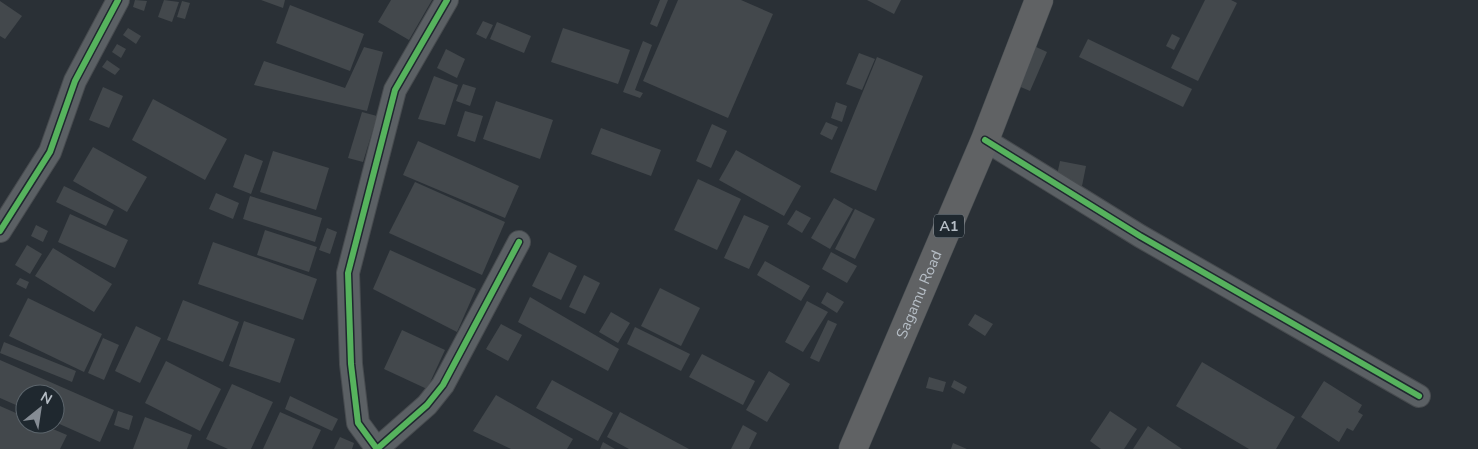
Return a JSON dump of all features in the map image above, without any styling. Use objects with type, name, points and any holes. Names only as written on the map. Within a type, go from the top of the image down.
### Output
[{"type":"highway","name":"Sagamu Road","points":[[853,449],[985,140],[1039,0]]},
{"type":"street","points":[[0,231],[50,152],[75,81],[118,0]]},
{"type":"street","points":[[447,0],[396,90],[348,273],[351,364],[358,423],[377,449],[427,405],[443,385],[519,242]]},
{"type":"street","points":[[985,140],[1140,236],[1419,396]]},
{"type":"building","points":[[135,0],[147,1],[144,11],[133,7]]},
{"type":"building","points":[[164,0],[179,2],[172,22],[158,17]]},
{"type":"building","points":[[261,0],[285,0],[283,8]]},
{"type":"building","points":[[391,0],[432,0],[409,40],[378,22]]},
{"type":"building","points":[[660,0],[668,0],[657,27],[650,24]]},
{"type":"building","points":[[678,0],[741,0],[773,14],[728,118],[643,81]]},
{"type":"building","points":[[867,0],[901,0],[894,14]]},
{"type":"building","points":[[1205,0],[1231,0],[1237,3],[1198,81],[1171,68]]},
{"type":"building","points":[[0,1],[22,16],[5,39],[0,36]]},
{"type":"building","points":[[182,1],[190,3],[185,19],[177,17]]},
{"type":"building","points":[[290,5],[364,34],[350,71],[276,43]]},
{"type":"building","points":[[483,21],[493,25],[486,39],[476,34]]},
{"type":"building","points":[[497,22],[531,36],[524,53],[490,39]]},
{"type":"building","points":[[128,28],[141,36],[136,44],[123,35]]},
{"type":"building","points":[[563,28],[630,50],[618,84],[551,62]]},
{"type":"building","points":[[1172,34],[1180,38],[1174,50],[1166,46]]},
{"type":"building","points":[[1088,39],[1192,89],[1183,107],[1079,57]]},
{"type":"building","points":[[643,41],[652,45],[635,90],[643,93],[640,98],[623,92]]},
{"type":"building","points":[[117,44],[126,49],[121,58],[112,52]]},
{"type":"building","points":[[1034,46],[1047,52],[1030,91],[1016,85]]},
{"type":"building","points":[[364,47],[383,52],[367,111],[254,85],[264,61],[345,88]]},
{"type":"building","points":[[446,49],[465,59],[457,78],[437,68]]},
{"type":"building","points":[[859,53],[875,59],[862,90],[846,84]]},
{"type":"building","points":[[877,57],[923,76],[876,191],[830,172]]},
{"type":"building","points":[[107,60],[120,69],[115,75],[102,67]]},
{"type":"building","points":[[434,76],[458,85],[445,125],[418,119]]},
{"type":"building","points":[[463,84],[476,88],[470,106],[456,101]]},
{"type":"building","points":[[103,87],[123,96],[109,128],[89,120]]},
{"type":"building","points":[[153,99],[227,139],[205,180],[132,140]]},
{"type":"building","points":[[496,101],[553,120],[540,159],[483,139]]},
{"type":"building","points":[[836,102],[847,106],[842,122],[831,118]]},
{"type":"building","points":[[465,111],[483,116],[475,142],[457,136]]},
{"type":"building","points":[[362,112],[377,116],[363,162],[348,158]]},
{"type":"building","points":[[826,122],[838,127],[832,140],[820,134]]},
{"type":"building","points":[[712,124],[727,131],[711,168],[696,161]]},
{"type":"building","points":[[601,128],[661,150],[651,176],[591,154]]},
{"type":"building","points":[[418,141],[519,186],[505,218],[403,175]]},
{"type":"building","points":[[93,147],[147,177],[127,212],[73,181]]},
{"type":"building","points":[[736,150],[801,186],[784,216],[719,180]]},
{"type":"building","points":[[273,151],[329,168],[316,210],[260,192]]},
{"type":"building","points":[[245,154],[263,161],[251,194],[233,187]]},
{"type":"building","points":[[1060,161],[1086,166],[1082,186],[1056,180]]},
{"type":"building","points":[[698,179],[741,199],[717,250],[674,230]]},
{"type":"building","points":[[415,182],[505,222],[482,275],[389,233]]},
{"type":"building","points":[[64,186],[114,210],[106,226],[56,202]]},
{"type":"building","points":[[216,193],[239,203],[233,219],[209,209]]},
{"type":"building","points":[[250,196],[322,218],[315,242],[243,219]]},
{"type":"building","points":[[834,198],[853,209],[830,249],[811,238]]},
{"type":"building","points":[[855,209],[875,219],[855,259],[835,249]]},
{"type":"building","points":[[796,210],[811,218],[802,233],[787,224]]},
{"type":"building","points":[[70,214],[128,240],[115,268],[58,242]]},
{"type":"building","points":[[744,215],[769,226],[749,269],[724,258]]},
{"type":"building","points":[[36,225],[48,231],[43,242],[31,236]]},
{"type":"building","points":[[327,228],[337,232],[330,254],[319,250]]},
{"type":"building","points":[[265,230],[317,247],[309,272],[257,255]]},
{"type":"building","points":[[213,242],[317,279],[303,320],[198,284]]},
{"type":"building","points":[[27,245],[42,254],[30,274],[15,265]]},
{"type":"building","points":[[53,248],[112,284],[94,312],[35,276]]},
{"type":"building","points":[[390,250],[476,289],[457,332],[373,289]]},
{"type":"building","points":[[549,252],[577,266],[561,300],[532,286]]},
{"type":"building","points":[[831,252],[857,266],[847,283],[822,269]]},
{"type":"building","points":[[765,261],[810,286],[801,301],[757,275]]},
{"type":"building","points":[[584,275],[600,283],[585,314],[569,307]]},
{"type":"building","points":[[20,278],[29,282],[26,289],[16,284]]},
{"type":"building","points":[[660,288],[700,308],[681,346],[641,326]]},
{"type":"building","points":[[827,292],[844,302],[837,313],[821,303]]},
{"type":"building","points":[[530,297],[619,349],[608,371],[518,322]]},
{"type":"building","points":[[28,298],[102,334],[84,372],[9,336]]},
{"type":"building","points":[[183,300],[239,322],[223,362],[167,340]]},
{"type":"building","points":[[807,301],[828,312],[803,352],[785,342]]},
{"type":"building","points":[[611,312],[630,323],[618,343],[599,332]]},
{"type":"building","points":[[975,314],[993,324],[985,336],[968,325]]},
{"type":"building","points":[[828,320],[837,324],[819,362],[810,358]]},
{"type":"building","points":[[244,321],[295,339],[280,383],[229,366]]},
{"type":"building","points":[[501,324],[522,335],[508,361],[486,349]]},
{"type":"building","points":[[136,326],[161,338],[140,383],[115,371]]},
{"type":"building","points":[[635,327],[690,354],[681,371],[627,344]]},
{"type":"building","points":[[402,330],[445,350],[427,389],[384,369]]},
{"type":"building","points":[[103,338],[119,345],[104,380],[88,373]]},
{"type":"building","points":[[4,342],[76,371],[72,382],[0,353]]},
{"type":"building","points":[[702,354],[755,381],[743,405],[689,377]]},
{"type":"building","points":[[0,360],[55,384],[15,384],[15,405],[0,398]]},
{"type":"building","points":[[166,361],[221,389],[200,431],[145,403]]},
{"type":"building","points":[[1202,362],[1295,417],[1276,449],[1249,449],[1176,406]]},
{"type":"building","points":[[769,371],[790,384],[767,422],[746,410]]},
{"type":"building","points":[[929,377],[946,382],[943,392],[926,388]]},
{"type":"building","points":[[552,380],[613,413],[598,441],[536,408]]},
{"type":"building","points":[[954,380],[967,387],[964,394],[951,387]]},
{"type":"building","points":[[1324,381],[1362,405],[1358,412],[1363,415],[1353,431],[1347,428],[1339,442],[1301,417]]},
{"type":"building","points":[[232,384],[273,402],[251,449],[228,449],[206,439]]},
{"type":"building","points":[[65,389],[114,410],[100,442],[65,426]]},
{"type":"building","points":[[496,395],[573,439],[567,449],[511,449],[473,431]]},
{"type":"building","points":[[290,396],[338,419],[332,431],[285,409]]},
{"type":"building","points":[[0,406],[15,413],[15,434],[67,435],[60,449],[0,449]]},
{"type":"building","points":[[118,411],[133,416],[129,430],[114,425]]},
{"type":"building","points":[[1110,411],[1137,429],[1124,449],[1101,449],[1090,441]]},
{"type":"building","points":[[280,412],[321,430],[312,449],[263,449]]},
{"type":"building","points":[[620,412],[689,449],[629,449],[607,437]]},
{"type":"building","points":[[145,417],[192,435],[187,449],[133,449]]},
{"type":"building","points":[[743,425],[757,433],[749,449],[731,449]]},
{"type":"building","points":[[1148,426],[1182,449],[1133,449]]},
{"type":"building","points":[[340,437],[354,443],[352,449],[334,449]]},
{"type":"building","points":[[603,442],[615,449],[600,449]]},
{"type":"building","points":[[953,443],[967,449],[951,449]]},
{"type":"cycle path","points":[[0,231],[50,152],[75,81],[118,0]]},
{"type":"cycle path","points":[[447,0],[395,90],[348,273],[351,364],[358,423],[377,449],[427,405],[443,385],[519,242]]},
{"type":"cycle path","points":[[985,140],[1140,236],[1419,396]]}]
